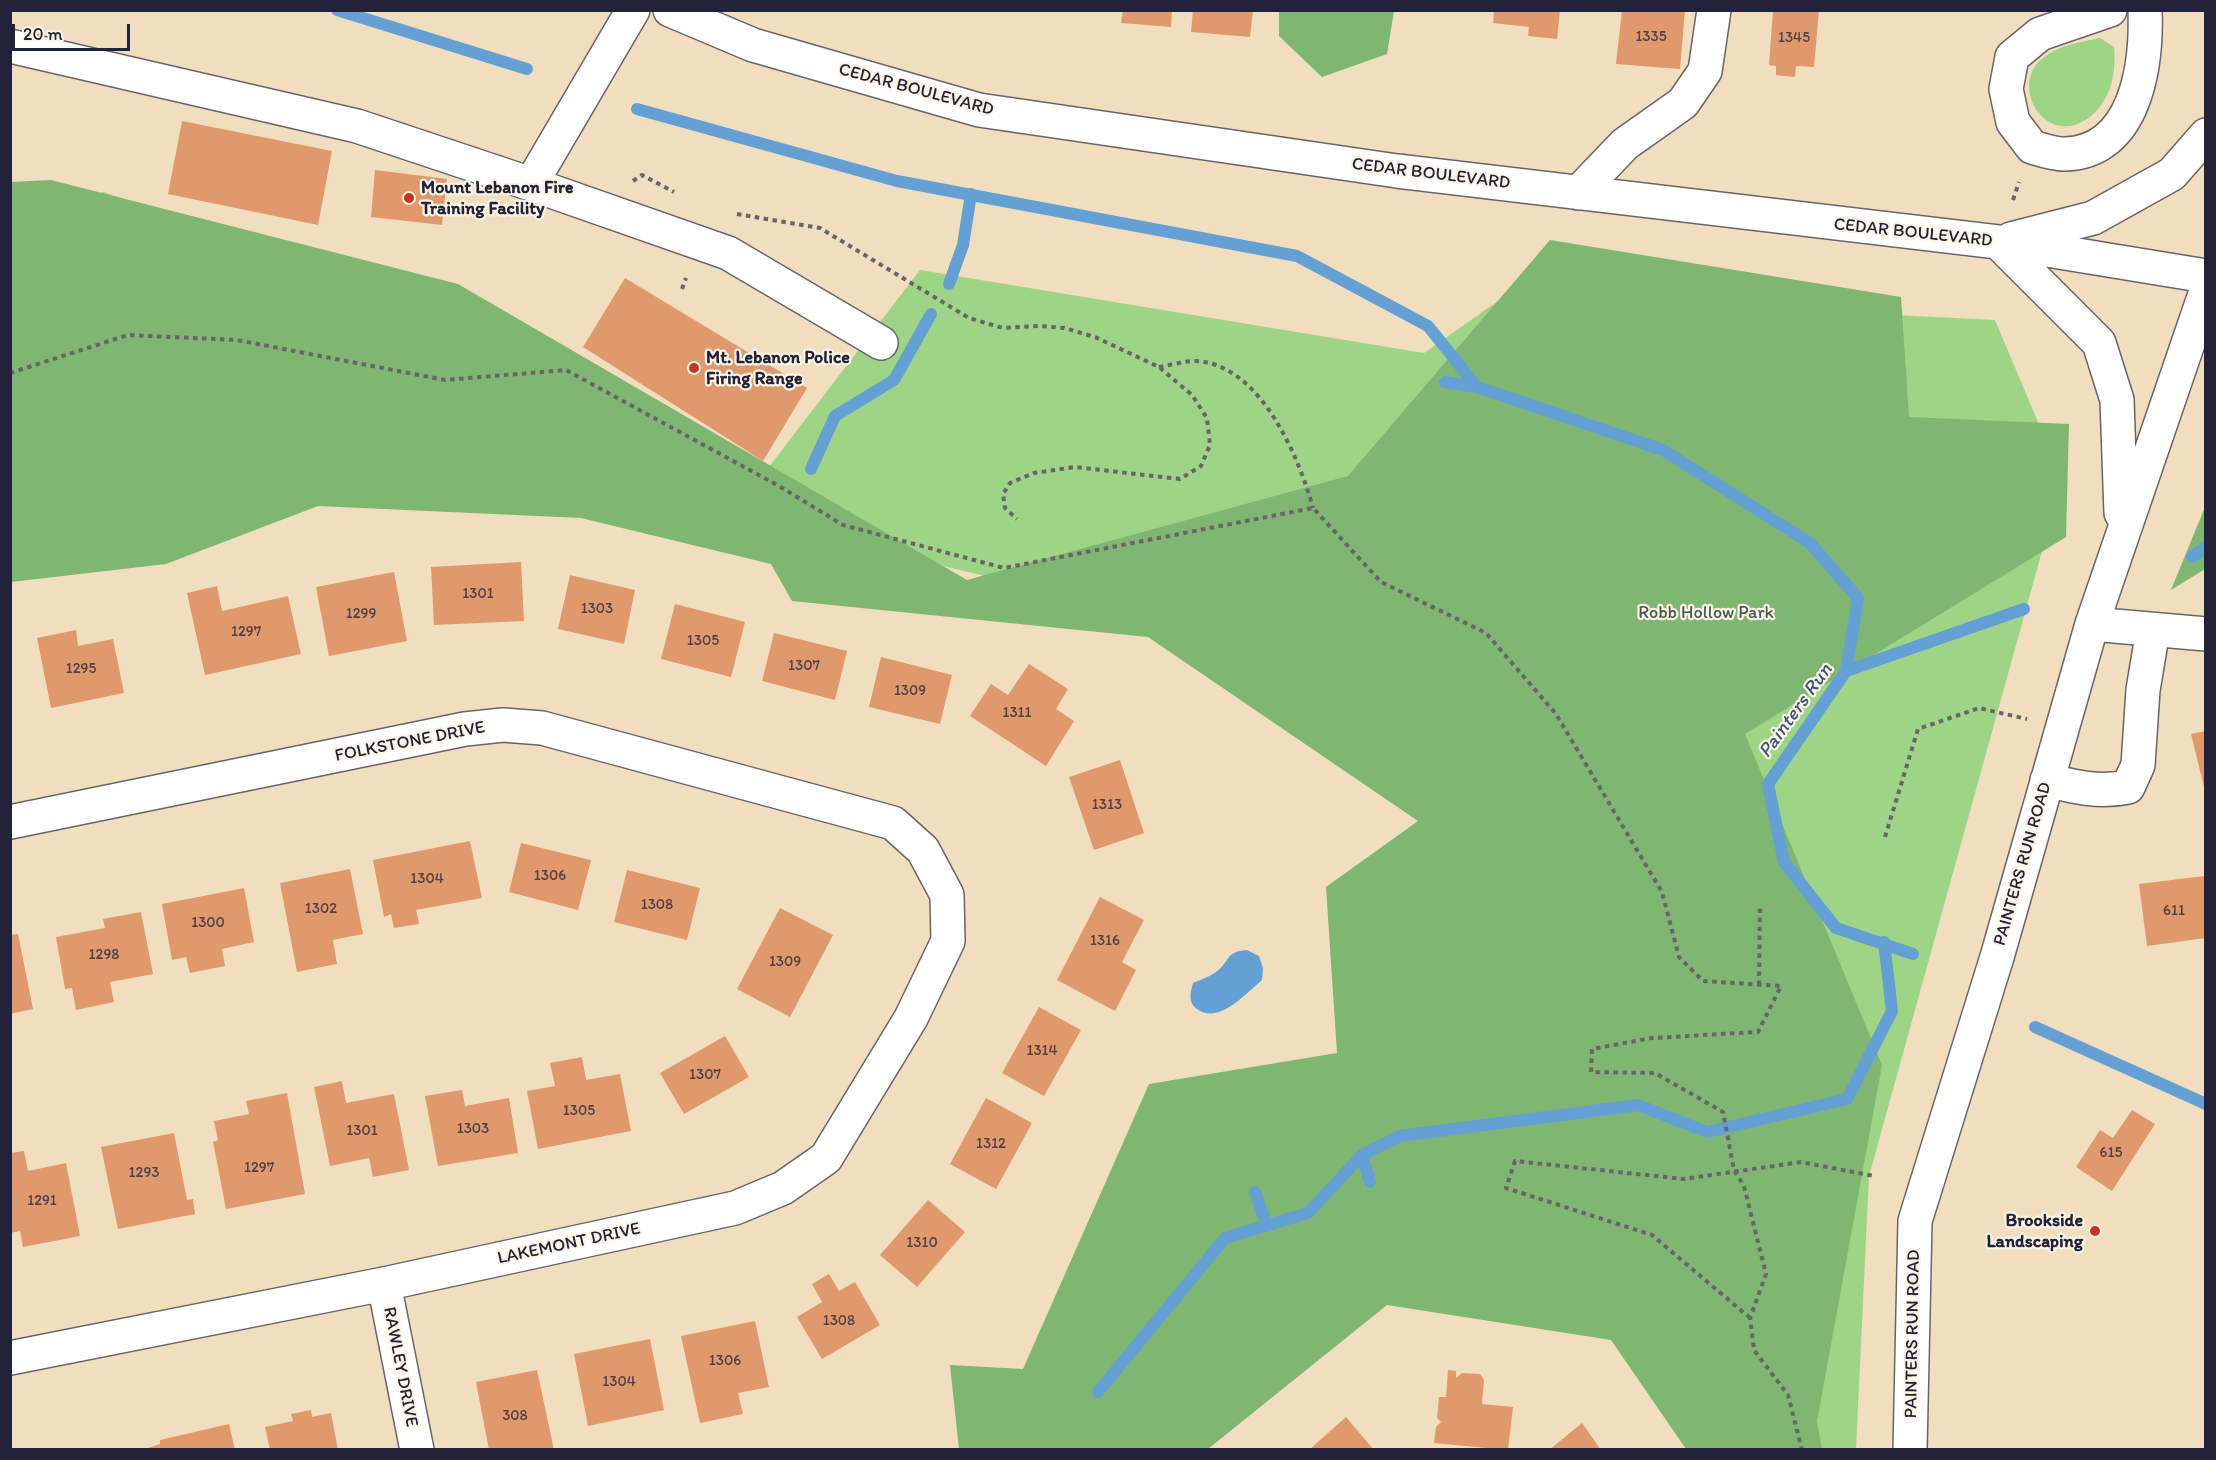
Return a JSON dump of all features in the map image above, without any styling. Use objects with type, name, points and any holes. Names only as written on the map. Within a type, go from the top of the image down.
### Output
[{"type":"street","points":[[531,184],[633,10]]},
{"type":"street","name":"CEDAR BOULEVARD","points":[[670,10],[753,45],[980,110],[1396,171],[1998,242],[2205,276]]},
{"type":"street","points":[[1578,193],[1624,144],[1683,103],[1705,71],[1714,10]]},
{"type":"street","points":[[2110,10],[2040,34],[2012,57],[2006,89],[2013,122],[2032,147],[2064,154],[2094,147],[2119,129],[2138,90],[2146,43],[2145,10]]},
{"type":"street","points":[[10,46],[357,126],[531,184],[728,253],[881,343]]},
{"type":"street","points":[[1998,242],[2093,219],[2172,174],[2205,135]]},
{"type":"street","points":[[1998,242],[2099,343],[2117,400],[2122,530]]},
{"type":"street","name":"PAINTERS RUN ROAD","points":[[1910,1449],[1915,1221],[1993,968],[2092,624],[2205,291]]},
{"type":"street","points":[[2092,624],[2205,634]]},
{"type":"street","points":[[2047,780],[2081,789],[2107,791],[2128,787],[2138,765],[2143,690],[2153,630]]},
{"type":"street","name":"FOLKSTONE DRIVE","points":[[10,822],[465,729],[503,725],[542,728],[893,823],[923,850],[947,895]]},
{"type":"street","name":"LAKEMONT DRIVE","points":[[10,1358],[384,1284],[735,1208],[783,1188],[826,1158],[868,1092],[936,971],[948,941],[947,895]]},
{"type":"street","name":"RAWLEY DRIVE","points":[[384,1284],[417,1449]]},
{"type":"path","points":[[628,185],[642,175],[676,194]]},
{"type":"path","points":[[732,213],[820,228],[969,318],[1003,328],[1040,326],[1064,328],[1095,337],[1159,367],[1192,395],[1207,418],[1210,445],[1201,466],[1180,479],[1075,467],[1034,473],[1010,483],[1003,494],[1005,508],[1017,519]]},
{"type":"path","points":[[10,373],[128,335],[237,340],[445,380],[566,370],[778,486],[843,525],[1004,568],[1313,508]]},
{"type":"path","points":[[1159,367],[1197,361],[1228,371],[1257,394],[1283,432],[1304,472],[1313,508],[1381,582],[1486,633],[1562,724],[1662,892],[1679,957],[1703,981],[1781,987],[1758,1032],[1652,1038],[1592,1049],[1592,1072],[1655,1073],[1723,1112],[1734,1170],[1744,1186],[1766,1274],[1750,1318],[1754,1350],[1788,1395],[1802,1449]]},
{"type":"path","points":[[1885,837],[1918,729],[1979,708],[2062,727]]},
{"type":"path","points":[[1760,904],[1760,985]]},
{"type":"path","points":[[1750,1318],[1652,1235],[1506,1188],[1515,1161],[1684,1179],[1801,1162],[1874,1176]]},
{"type":"green space","points":[[1279,11],[1394,11],[1387,54],[1322,77],[1279,36]]},
{"type":"green space","points":[[2100,38],[2114,47],[2115,55],[2114,71],[2104,101],[2082,122],[2066,126],[2051,123],[2039,114],[2032,101],[2029,86],[2032,71],[2043,58],[2056,50]]},
{"type":"green space","name":"Robb Hollow Park","points":[[51,180],[458,284],[967,580],[1348,476],[1550,240],[1901,297],[1909,417],[2069,424],[2066,537],[1745,734],[1882,1065],[1817,1421],[1822,1449],[1686,1449],[1611,1340],[1387,1305],[1208,1449],[959,1449],[950,1365],[1023,1369],[1149,1084],[1337,1053],[1326,887],[1418,821],[1148,637],[792,601],[771,564],[581,518],[318,506],[166,564],[11,582],[11,182]]},
{"type":"green space","name":"Robb Hollow Park","points":[[103,192],[533,334],[765,472],[920,270],[1424,353],[1505,296],[1995,320],[2062,479],[1869,1176],[1856,1449],[1723,1449],[1557,883],[1172,621],[477,454],[10,223]]},
{"type":"green space","points":[[2205,507],[2205,569],[2171,590]]},
{"type":"water","points":[[1247,950],[1259,956],[1263,968],[1262,980],[1240,1000],[1223,1011],[1205,1013],[1194,1007],[1190,997],[1193,983],[1216,972],[1231,955]]},
{"type":"building","points":[[1123,10],[1172,10],[1171,27],[1121,23]]},
{"type":"building","points":[[1193,10],[1253,10],[1250,37],[1191,32]]},
{"type":"building","points":[[1494,10],[1560,10],[1557,39],[1528,36],[1529,27],[1493,23]]},
{"type":"building","points":[[1622,10],[1685,10],[1680,69],[1616,64]]},
{"type":"building","points":[[1773,10],[1819,10],[1814,67],[1796,66],[1795,77],[1776,75],[1776,66],[1769,65]]},
{"type":"building","points":[[182,121],[332,151],[318,225],[168,194]]},
{"type":"building","name":"Mount Lebanon Fire Training Facility","points":[[375,170],[447,179],[442,225],[371,217]]},
{"type":"building","name":"Mt. Lebanon Police Firing Range","points":[[625,278],[807,388],[763,461],[583,347]]},
{"type":"building","points":[[521,562],[524,621],[434,625],[431,567]]},
{"type":"building","points":[[394,572],[407,641],[329,656],[316,587]]},
{"type":"building","points":[[570,575],[635,590],[624,644],[558,629]]},
{"type":"building","points":[[217,586],[222,611],[288,596],[301,654],[205,675],[187,593]]},
{"type":"building","points":[[675,604],[745,622],[731,677],[661,659]]},
{"type":"building","points":[[76,630],[78,646],[113,639],[124,693],[51,708],[37,638]]},
{"type":"building","points":[[774,633],[847,651],[835,700],[762,681]]},
{"type":"building","points":[[881,657],[952,675],[940,724],[869,707]]},
{"type":"building","points":[[1029,664],[1068,689],[1056,709],[1074,721],[1046,766],[970,716],[991,684],[1008,695]]},
{"type":"building","points":[[2206,731],[2206,791],[2205,791],[2191,734]]},
{"type":"building","points":[[1120,760],[1144,833],[1094,850],[1069,777]]},
{"type":"building","points":[[470,841],[482,898],[416,910],[419,924],[394,928],[391,914],[384,917],[373,860]]},
{"type":"building","points":[[521,843],[591,860],[578,910],[509,892]]},
{"type":"building","points":[[350,869],[363,934],[333,940],[337,964],[297,972],[280,883]]},
{"type":"building","points":[[627,870],[700,888],[687,940],[614,922]]},
{"type":"building","points":[[2204,876],[2206,938],[2147,946],[2139,884]]},
{"type":"building","points":[[244,888],[254,942],[222,949],[225,966],[190,973],[186,957],[172,960],[162,904]]},
{"type":"building","points":[[1100,897],[1144,920],[1122,962],[1136,970],[1115,1011],[1057,980]]},
{"type":"building","points":[[780,908],[833,935],[790,1017],[737,989]]},
{"type":"building","points":[[141,912],[153,974],[110,982],[114,1002],[76,1010],[72,988],[65,989],[56,937],[105,928],[103,919]]},
{"type":"building","points":[[18,934],[33,1009],[10,1014],[10,935]]},
{"type":"building","points":[[1039,1007],[1081,1030],[1044,1096],[1002,1073]]},
{"type":"building","points":[[725,1036],[749,1077],[684,1114],[660,1073]]},
{"type":"building","points":[[582,1057],[586,1080],[620,1074],[631,1131],[538,1149],[527,1091],[555,1086],[550,1063]]},
{"type":"building","points":[[342,1081],[346,1103],[394,1094],[409,1170],[373,1177],[369,1158],[330,1166],[314,1087]]},
{"type":"building","points":[[462,1090],[465,1106],[509,1098],[518,1153],[438,1166],[425,1096]]},
{"type":"building","points":[[287,1093],[305,1194],[226,1209],[213,1142],[218,1140],[214,1121],[249,1114],[246,1101]]},
{"type":"building","points":[[986,1098],[1032,1123],[996,1189],[950,1164]]},
{"type":"building","points":[[2132,1110],[2155,1124],[2112,1191],[2076,1167],[2100,1130],[2113,1138]]},
{"type":"building","points":[[174,1133],[187,1200],[193,1199],[195,1214],[118,1229],[101,1147]]},
{"type":"building","points":[[24,1151],[28,1171],[66,1163],[80,1236],[23,1247],[20,1231],[10,1233],[10,1153]]},
{"type":"building","points":[[928,1200],[965,1232],[917,1287],[880,1255]]},
{"type":"building","points":[[829,1274],[839,1291],[855,1282],[880,1325],[822,1359],[797,1317],[822,1302],[812,1284]]},
{"type":"building","points":[[755,1321],[769,1387],[738,1393],[743,1414],[700,1423],[681,1336]]},
{"type":"building","points":[[650,1339],[664,1410],[588,1426],[574,1354]]},
{"type":"building","points":[[537,1370],[554,1450],[489,1450],[476,1382]]},
{"type":"building","points":[[1448,1370],[1456,1371],[1456,1378],[1462,1373],[1480,1374],[1484,1380],[1482,1404],[1513,1407],[1508,1450],[1434,1443],[1436,1427],[1441,1422],[1437,1418],[1439,1397],[1446,1397]]},
{"type":"building","points":[[311,1410],[312,1417],[331,1413],[338,1450],[270,1450],[265,1427],[293,1421],[291,1414]]},
{"type":"building","points":[[1346,1417],[1374,1450],[1309,1450]]},
{"type":"building","points":[[1582,1423],[1601,1450],[1549,1450]]},
{"type":"building","points":[[229,1424],[235,1450],[142,1450],[160,1444],[160,1440]]},
{"type":"waterway","points":[[337,10],[527,69]]},
{"type":"waterway","points":[[637,109],[897,181],[1297,256],[1428,326],[1477,387]]},
{"type":"waterway","points":[[949,284],[963,245],[971,194]]},
{"type":"waterway","points":[[811,469],[835,416],[894,380],[931,314]]},
{"type":"waterway","points":[[1445,382],[1477,387],[1663,450],[1810,543],[1858,598],[1846,671]]},
{"type":"waterway","name":"Painters Run","points":[[2192,557],[2206,547]]},
{"type":"waterway","name":"Painters Run","points":[[1913,954],[1836,928],[1784,862],[1768,784],[1846,671],[2024,609]]},
{"type":"waterway","points":[[1098,1392],[1225,1238],[1308,1213],[1362,1155],[1400,1136],[1638,1105],[1707,1132],[1847,1099],[1892,1011],[1884,942]]},
{"type":"waterway","name":"Painters Run","points":[[2035,1027],[2206,1104]]},
{"type":"waterway","points":[[1362,1155],[1370,1182]]},
{"type":"waterway","points":[[1255,1192],[1267,1226]]},
{"type":"place","name":"Mount Lebanon Fire Training Facility","points":[[409,198]]},
{"type":"place","name":"Mt. Lebanon Police Firing Range","points":[[694,368]]},
{"type":"place","name":"Brookside Landscaping","points":[[2095,1231]]}]
